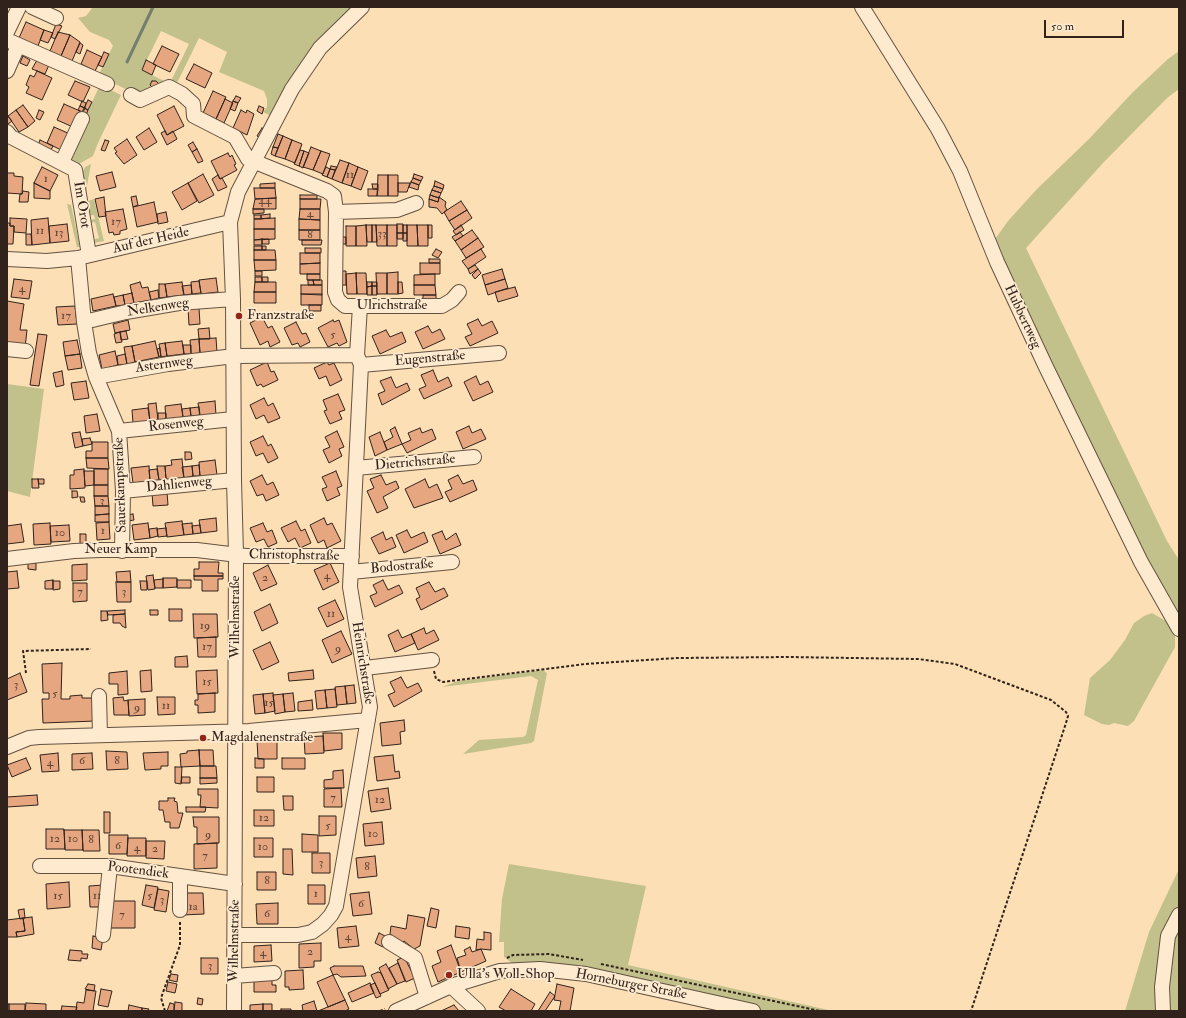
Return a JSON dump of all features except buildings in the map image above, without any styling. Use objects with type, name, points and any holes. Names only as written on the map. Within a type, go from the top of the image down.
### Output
[{"type":"street","points":[[7,32],[19,7]]},
{"type":"street","points":[[32,7],[56,18]]},
{"type":"street","points":[[230,222],[238,192],[292,89],[320,48],[362,7]]},
{"type":"street","name":"Hubbertweg","points":[[862,7],[938,128],[960,172],[997,262],[1044,366],[1141,562],[1179,629]]},
{"type":"street","points":[[7,71],[13,43],[106,84]]},
{"type":"street","points":[[131,95],[140,100],[169,87],[182,94],[192,104],[194,116],[235,137],[248,159],[254,162]]},
{"type":"street","points":[[62,162],[82,119]]},
{"type":"street","name":"Im Orot","points":[[7,132],[11,137],[75,170],[83,257]]},
{"type":"street","name":"Ulrichstraße","points":[[254,162],[327,191],[334,196],[336,212],[335,292],[338,300],[345,306],[442,306],[452,300],[459,292]]},
{"type":"street","points":[[336,212],[397,210],[416,203]]},
{"type":"street","name":"Auf der Heide","points":[[7,259],[47,261],[83,257],[230,222]]},
{"type":"street","name":"Wilhelmstraße","points":[[230,222],[233,299],[233,419],[236,554],[236,935],[234,1011]]},
{"type":"street","name":"Sauerkampstraße","points":[[83,257],[84,322],[89,353],[96,377],[119,431],[123,491],[122,550]]},
{"type":"street","name":"Nelkenweg","points":[[84,322],[126,312],[179,303],[233,299]]},
{"type":"street","name":"Heinrichstraße","points":[[236,935],[298,936],[312,932],[324,924],[332,915],[336,906],[370,707],[350,587],[352,572],[356,468],[360,306]]},
{"type":"street","points":[[7,349],[26,352]]},
{"type":"street","name":"Eugenstraße","points":[[359,360],[499,353]]},
{"type":"street","points":[[234,356],[359,360]]},
{"type":"street","name":"Asternweg","points":[[96,377],[168,364],[234,356]]},
{"type":"street","name":"Rosenweg","points":[[119,431],[233,419]]},
{"type":"street","name":"Dietrichstraße","points":[[356,468],[474,457]]},
{"type":"street","name":"Dahlienweg","points":[[123,491],[234,480]]},
{"type":"street","name":"Neuer Kamp","points":[[7,559],[74,550],[197,550],[236,554]]},
{"type":"street","name":"Christophstraße","points":[[236,554],[246,556],[352,556]]},
{"type":"street","name":"Bodostraße","points":[[352,572],[452,562]]},
{"type":"street","points":[[364,668],[432,660]]},
{"type":"street","points":[[99,696],[100,735]]},
{"type":"street","points":[[7,748],[29,738],[39,737],[235,731],[368,720]]},
{"type":"street","name":"Pootendiek","points":[[40,866],[110,866],[235,884]]},
{"type":"street","points":[[103,935],[110,866]]},
{"type":"street","points":[[180,876],[180,910]]},
{"type":"street","points":[[1163,1011],[1162,987],[1168,936],[1179,915]]},
{"type":"street","points":[[389,942],[415,958],[427,997]]},
{"type":"street","name":"Horneburger Straße","points":[[398,1011],[451,986],[500,971],[540,969],[586,974],[753,1011]]},
{"type":"street","points":[[234,976],[274,973]]},
{"type":"street","points":[[451,986],[478,1011]]},
{"type":"path","points":[[26,673],[22,651],[91,649]]},
{"type":"path","points":[[432,660],[436,679],[443,682],[585,664],[677,658],[788,657],[918,659],[954,664],[1015,686],[1057,704],[1066,712],[1068,716],[971,1011]]},
{"type":"path","points":[[165,1011],[161,998],[180,944],[180,910]]},
{"type":"shaded area","points":[[93,7],[352,7],[273,117],[263,112],[267,107],[267,99],[264,91],[219,72],[227,52],[199,38],[175,87],[169,85],[189,44],[161,31],[142,70],[164,81],[161,87],[145,95],[132,92],[98,76],[113,46],[109,40],[90,32],[78,18],[86,16]]},
{"type":"shaded area","points":[[1179,51],[1179,89],[1167,98],[1103,163],[1026,248],[1167,541],[1179,560],[1179,624],[993,242],[1008,221],[1036,190],[1089,139],[1133,92],[1168,59]]},
{"type":"shaded area","points":[[100,85],[121,95],[93,156],[79,164],[66,158]]},
{"type":"shaded area","points":[[91,164],[86,191],[82,193],[80,178],[85,167]]},
{"type":"shaded area","points":[[94,199],[104,241],[94,243],[92,240],[99,238],[95,222],[87,224],[87,221],[95,219],[94,215],[86,216],[86,202]]},
{"type":"shaded area","points":[[67,204],[71,205],[80,247],[77,247]]},
{"type":"shaded area","points":[[7,384],[44,389],[30,497],[7,491]]},
{"type":"shaded area","points":[[1152,613],[1166,621],[1175,634],[1175,647],[1134,721],[1128,726],[1114,723],[1109,725],[1102,724],[1084,715],[1090,678],[1110,660],[1125,640],[1134,623],[1144,616]]},
{"type":"shaded area","points":[[543,670],[547,673],[534,741],[531,743],[463,754],[479,740],[523,737],[526,735],[538,680],[531,676],[442,687],[458,681]]},
{"type":"shaded area","points":[[509,864],[646,886],[628,965],[833,1011],[755,1011],[540,962],[512,963],[504,957],[504,942],[499,942],[502,899]]},
{"type":"shaded area","points":[[1179,869],[1179,1011],[1125,1011],[1149,932]]},
{"type":"waterway","points":[[127,62],[153,7]]},
{"type":"place","name":"Franzstraße","points":[[239,316]]},
{"type":"place","name":"Magdalenenstraße","points":[[203,738]]},
{"type":"place","name":"Ulla's Woll-Shop","points":[[449,975]]}]
